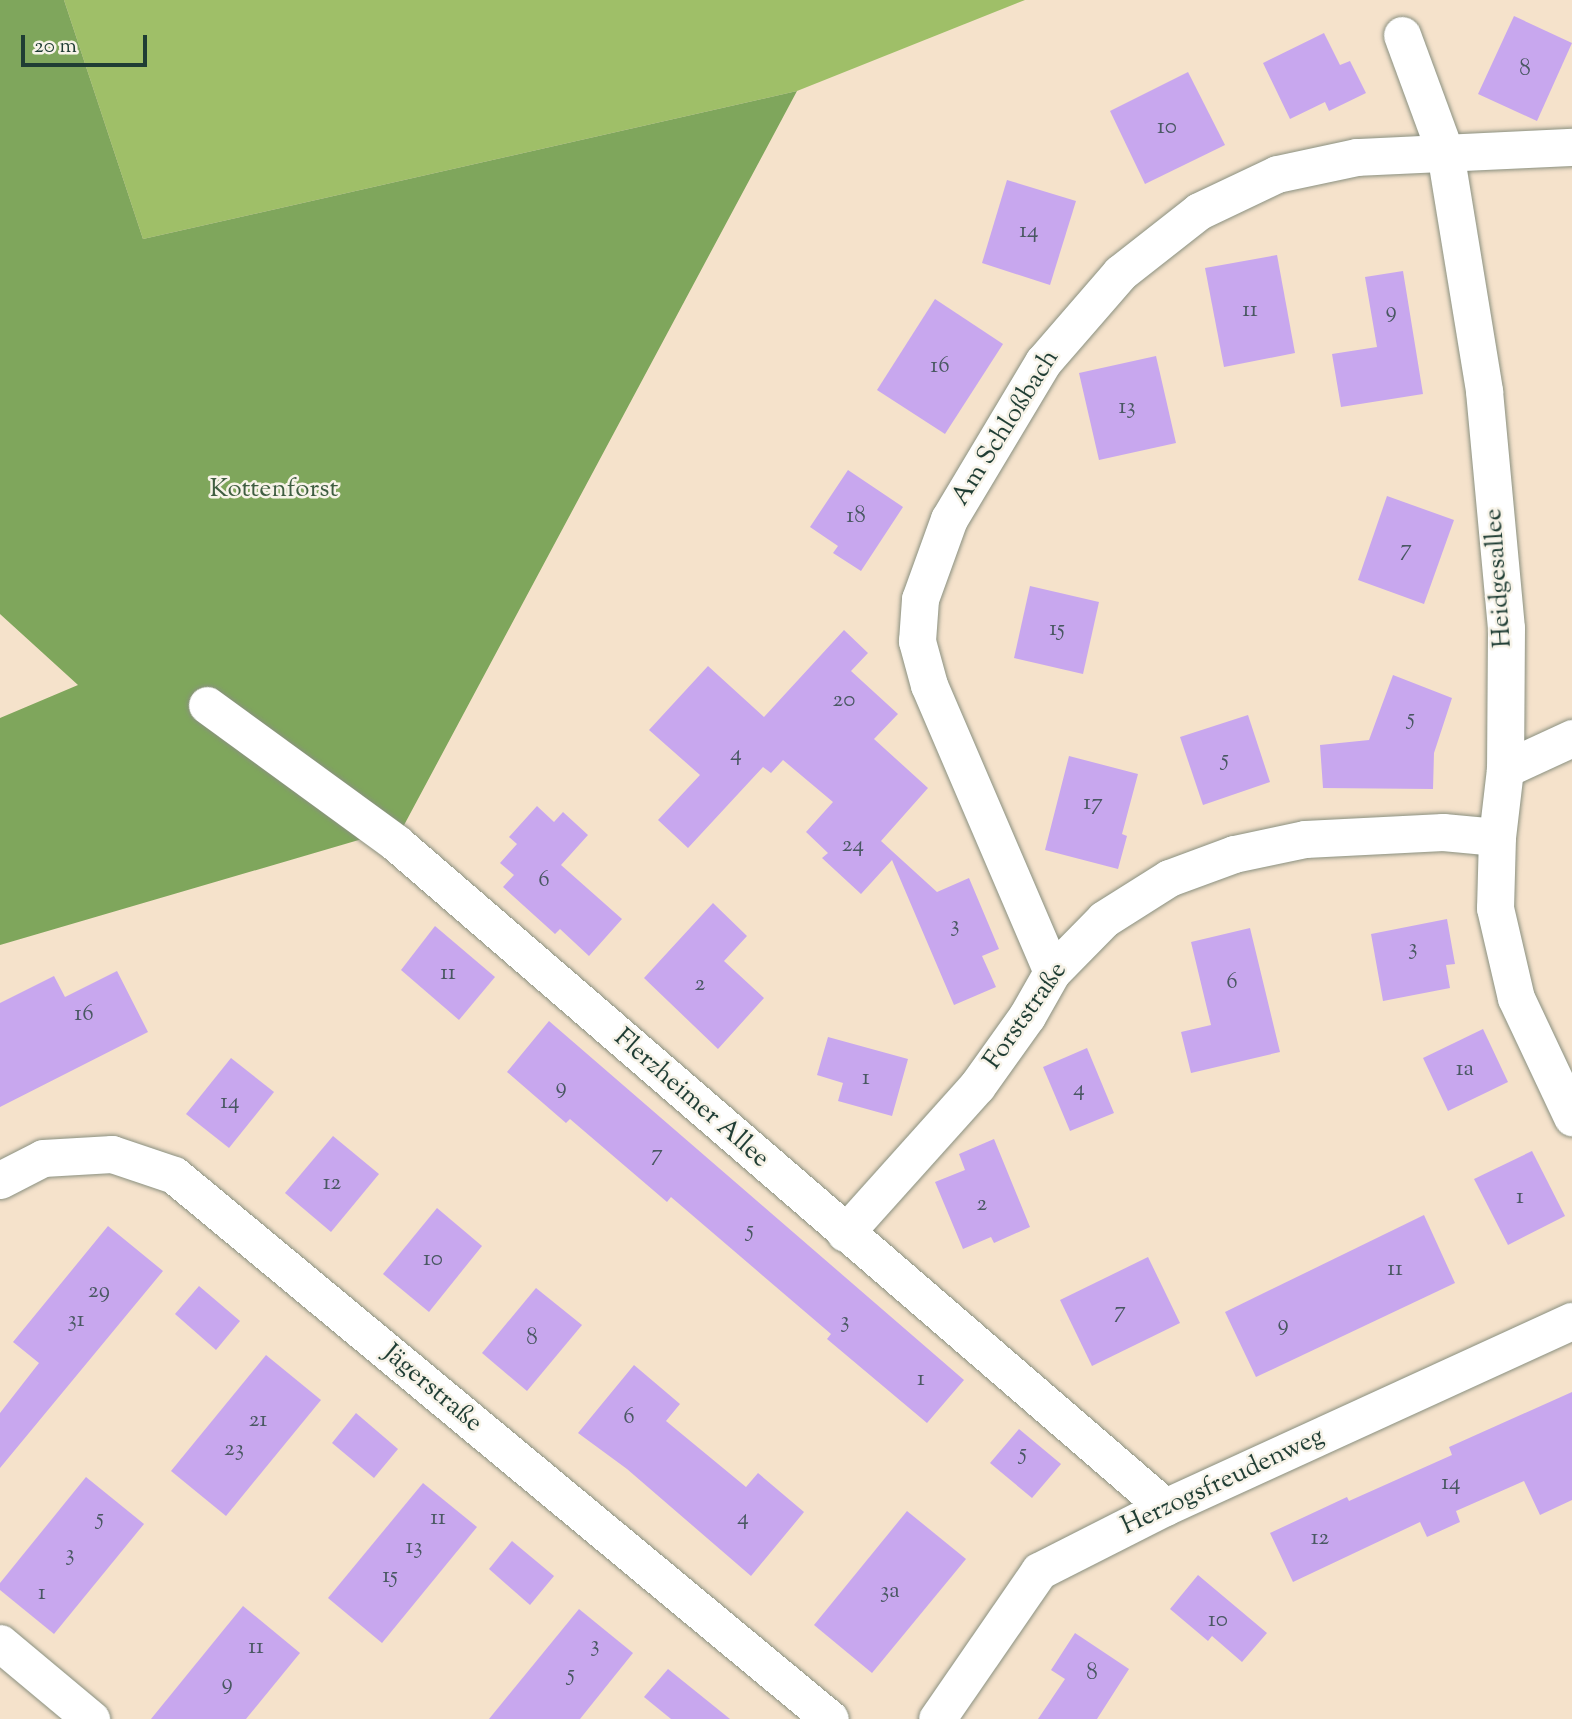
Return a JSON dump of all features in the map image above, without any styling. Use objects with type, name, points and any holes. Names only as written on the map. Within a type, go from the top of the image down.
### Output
[{"type":"street","name":"Heidgesallee","points":[[1402,35],[1445,152],[1484,391],[1506,628],[1505,769],[1497,837],[1495,908],[1516,998],[1572,1117]]},
{"type":"street","name":"Am Schloßbach","points":[[1052,972],[929,685],[918,641],[919,599],[949,519],[1043,362],[1120,273],[1199,211],[1277,174],[1357,157],[1572,147]]},
{"type":"street","name":"Flerzheimer Allee","points":[[207,705],[396,843],[1165,1507]]},
{"type":"street","points":[[1505,769],[1572,738]]},
{"type":"street","name":"Forststraße","points":[[845,1233],[977,1086],[1027,1016],[1052,972],[1104,919],[1169,878],[1234,854],[1304,839],[1443,832],[1497,837]]},
{"type":"street","name":"Jägerstraße","points":[[0,1180],[43,1158],[111,1154],[174,1175],[831,1719]]},
{"type":"street","name":"Herzogsfreudenweg","points":[[937,1719],[1039,1571],[1165,1507],[1572,1321]]},
{"type":"street","points":[[0,1643],[91,1719]]},
{"type":"green space","name":"Kottenforst","points":[[0,0],[64,0],[143,239],[797,91],[403,827],[0,945],[0,718],[78,685],[0,614]]},
{"type":"green space","points":[[64,0],[1025,0],[797,91],[143,239]]},
{"type":"building","points":[[1514,16],[1572,43],[1537,121],[1478,94]]},
{"type":"building","points":[[1324,33],[1340,65],[1350,61],[1366,93],[1329,111],[1325,102],[1290,119],[1263,63]]},
{"type":"building","points":[[1188,72],[1225,145],[1145,184],[1110,111]]},
{"type":"building","points":[[1007,180],[1076,201],[1050,285],[982,263]]},
{"type":"building","points":[[1277,255],[1295,353],[1224,367],[1205,268]]},
{"type":"building","points":[[1403,271],[1423,394],[1341,407],[1332,354],[1377,347],[1365,277]]},
{"type":"building","points":[[935,299],[1003,344],[945,434],[877,390]]},
{"type":"building","points":[[1156,356],[1176,443],[1099,460],[1079,373]]},
{"type":"building","points":[[848,470],[903,507],[861,571],[833,553],[838,546],[810,527]]},
{"type":"building","points":[[1387,496],[1454,520],[1424,604],[1358,580]]},
{"type":"building","points":[[1030,586],[1099,602],[1083,674],[1014,658]]},
{"type":"building","points":[[844,630],[868,653],[851,671],[898,714],[874,739],[928,788],[881,841],[937,892],[969,878],[999,949],[982,956],[996,987],[954,1005],[892,860],[861,894],[822,858],[828,853],[806,832],[833,802],[783,760],[771,773],[763,767],[688,848],[658,820],[700,775],[649,730],[708,666],[764,717]]},
{"type":"building","points":[[1393,675],[1452,698],[1434,753],[1433,789],[1323,788],[1320,745],[1369,740]]},
{"type":"building","points":[[1248,715],[1270,782],[1203,805],[1180,737]]},
{"type":"building","points":[[1069,756],[1138,774],[1122,834],[1127,836],[1118,869],[1045,850]]},
{"type":"building","points":[[537,806],[554,822],[563,812],[588,835],[561,865],[622,919],[589,956],[560,929],[555,934],[503,887],[514,875],[500,863],[517,844],[509,837]]},
{"type":"building","points":[[713,903],[747,936],[724,961],[764,998],[718,1049],[644,978]]},
{"type":"building","points":[[1447,919],[1455,964],[1446,965],[1450,988],[1383,1001],[1371,934]]},
{"type":"building","points":[[435,926],[495,977],[459,1020],[401,970]]},
{"type":"building","points":[[1250,928],[1280,1052],[1191,1073],[1181,1032],[1211,1025],[1191,942]]},
{"type":"building","points":[[117,971],[148,1032],[0,1107],[0,1003],[54,976],[65,997]]},
{"type":"building","points":[[549,1021],[964,1380],[927,1423],[827,1339],[831,1334],[671,1197],[667,1202],[570,1119],[566,1123],[507,1072]]},
{"type":"building","points":[[1483,1029],[1508,1082],[1448,1111],[1423,1058]]},
{"type":"building","points":[[828,1037],[908,1059],[892,1116],[838,1101],[843,1083],[817,1075]]},
{"type":"building","points":[[1087,1048],[1114,1113],[1070,1131],[1043,1067]]},
{"type":"building","points":[[231,1058],[274,1092],[229,1148],[186,1114]]},
{"type":"building","points":[[333,1136],[379,1174],[331,1232],[285,1193]]},
{"type":"building","points":[[994,1139],[1030,1227],[994,1243],[991,1237],[963,1249],[935,1182],[965,1170],[959,1154]]},
{"type":"building","points":[[1532,1151],[1565,1216],[1508,1245],[1474,1179]]},
{"type":"building","points":[[437,1208],[482,1246],[429,1312],[383,1274]]},
{"type":"building","points":[[1424,1215],[1455,1283],[1256,1377],[1225,1312]]},
{"type":"building","points":[[108,1226],[163,1271],[0,1468],[0,1413],[39,1363],[13,1342]]},
{"type":"building","points":[[1148,1257],[1180,1323],[1092,1366],[1060,1300]]},
{"type":"building","points":[[199,1286],[240,1321],[216,1350],[175,1314]]},
{"type":"building","points":[[536,1288],[582,1325],[527,1391],[482,1353]]},
{"type":"building","points":[[266,1355],[321,1400],[226,1516],[171,1471]]},
{"type":"building","points":[[634,1365],[680,1404],[666,1421],[746,1487],[758,1473],[804,1512],[751,1576],[627,1469],[578,1433]]},
{"type":"building","points":[[1572,1392],[1572,1500],[1540,1515],[1524,1481],[1456,1511],[1460,1522],[1427,1537],[1420,1522],[1293,1582],[1270,1533],[1347,1497],[1349,1501],[1452,1455],[1449,1447]]},
{"type":"building","points":[[356,1413],[398,1449],[374,1478],[332,1443]]},
{"type":"building","points":[[1019,1429],[1061,1464],[1032,1498],[990,1463]]},
{"type":"building","points":[[86,1477],[144,1524],[54,1634],[0,1590],[0,1583]]},
{"type":"building","points":[[423,1483],[477,1527],[382,1643],[328,1598]]},
{"type":"building","points":[[907,1511],[966,1559],[872,1673],[814,1625]]},
{"type":"building","points":[[512,1541],[554,1576],[530,1605],[489,1569]]},
{"type":"building","points":[[1198,1575],[1267,1633],[1242,1662],[1212,1636],[1208,1641],[1170,1609]]},
{"type":"building","points":[[243,1606],[300,1653],[246,1719],[151,1719]]},
{"type":"building","points":[[579,1609],[633,1653],[580,1719],[489,1719]]},
{"type":"building","points":[[1075,1633],[1129,1669],[1097,1719],[1038,1719],[1065,1679],[1051,1670]]},
{"type":"building","points":[[668,1669],[730,1719],[671,1719],[644,1697]]}]
